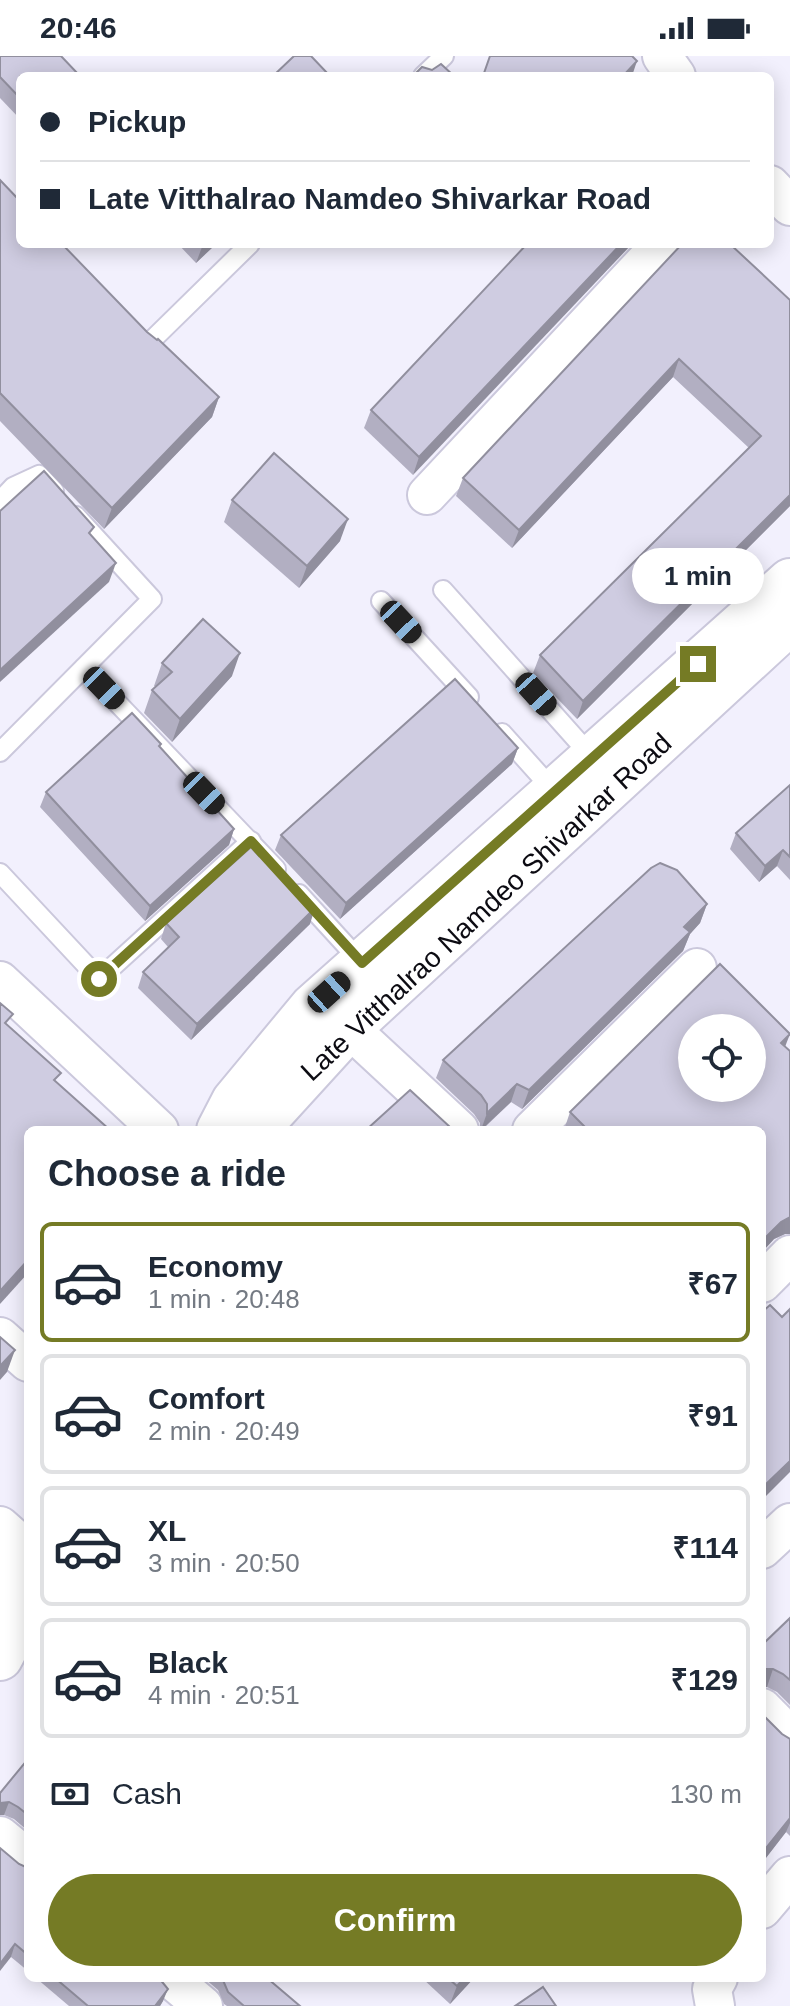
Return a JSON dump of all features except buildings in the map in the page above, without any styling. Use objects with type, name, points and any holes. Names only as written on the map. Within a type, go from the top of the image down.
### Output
[{"type":"main road","name":"Late Vitthalrao Namdeo Shivarkar Road","points":[[221,1126],[234,1101],[312,1007],[790,581]]},
{"type":"main road","name":"Late Vitthalrao Namdeo Shivarkar Road","points":[[260,1126],[349,1028],[790,622]]},
{"type":"main road","points":[[0,1598],[18,1540]]},
{"type":"main road","points":[[0,1658],[24,1613]]},
{"type":"street","points":[[774,189],[790,206]]},
{"type":"street","points":[[427,495],[658,248]]},
{"type":"street","points":[[536,1126],[697,968]]},
{"type":"street","points":[[0,981],[155,1126]]},
{"type":"street","points":[[349,1028],[455,1126]]},
{"type":"street","points":[[766,1279],[790,1255]]},
{"type":"street","points":[[0,1337],[24,1358]]},
{"type":"street","points":[[766,1545],[790,1523]]},
{"type":"street","points":[[766,1712],[790,1736]]},
{"type":"street","points":[[0,1836],[24,1856]]},
{"type":"street","points":[[766,1904],[790,1876]]},
{"type":"street","points":[[175,1982],[203,2006]]},
{"type":"street","points":[[715,2006],[712,1989],[716,1982]]},
{"type":"lane","points":[[427,72],[444,56]]},
{"type":"lane","points":[[148,344],[246,248]]},
{"type":"lane","points":[[0,501],[13,487],[39,475],[152,599],[0,752]]},
{"type":"lane","points":[[443,590],[592,757]]},
{"type":"lane","points":[[381,601],[554,791]]},
{"type":"lane","points":[[84,668],[251,841],[362,963]]},
{"type":"lane","points":[[0,873],[99,979],[251,841]]},
{"type":"route","points":[[99,979],[251,841],[362,963],[698,664]]}]
